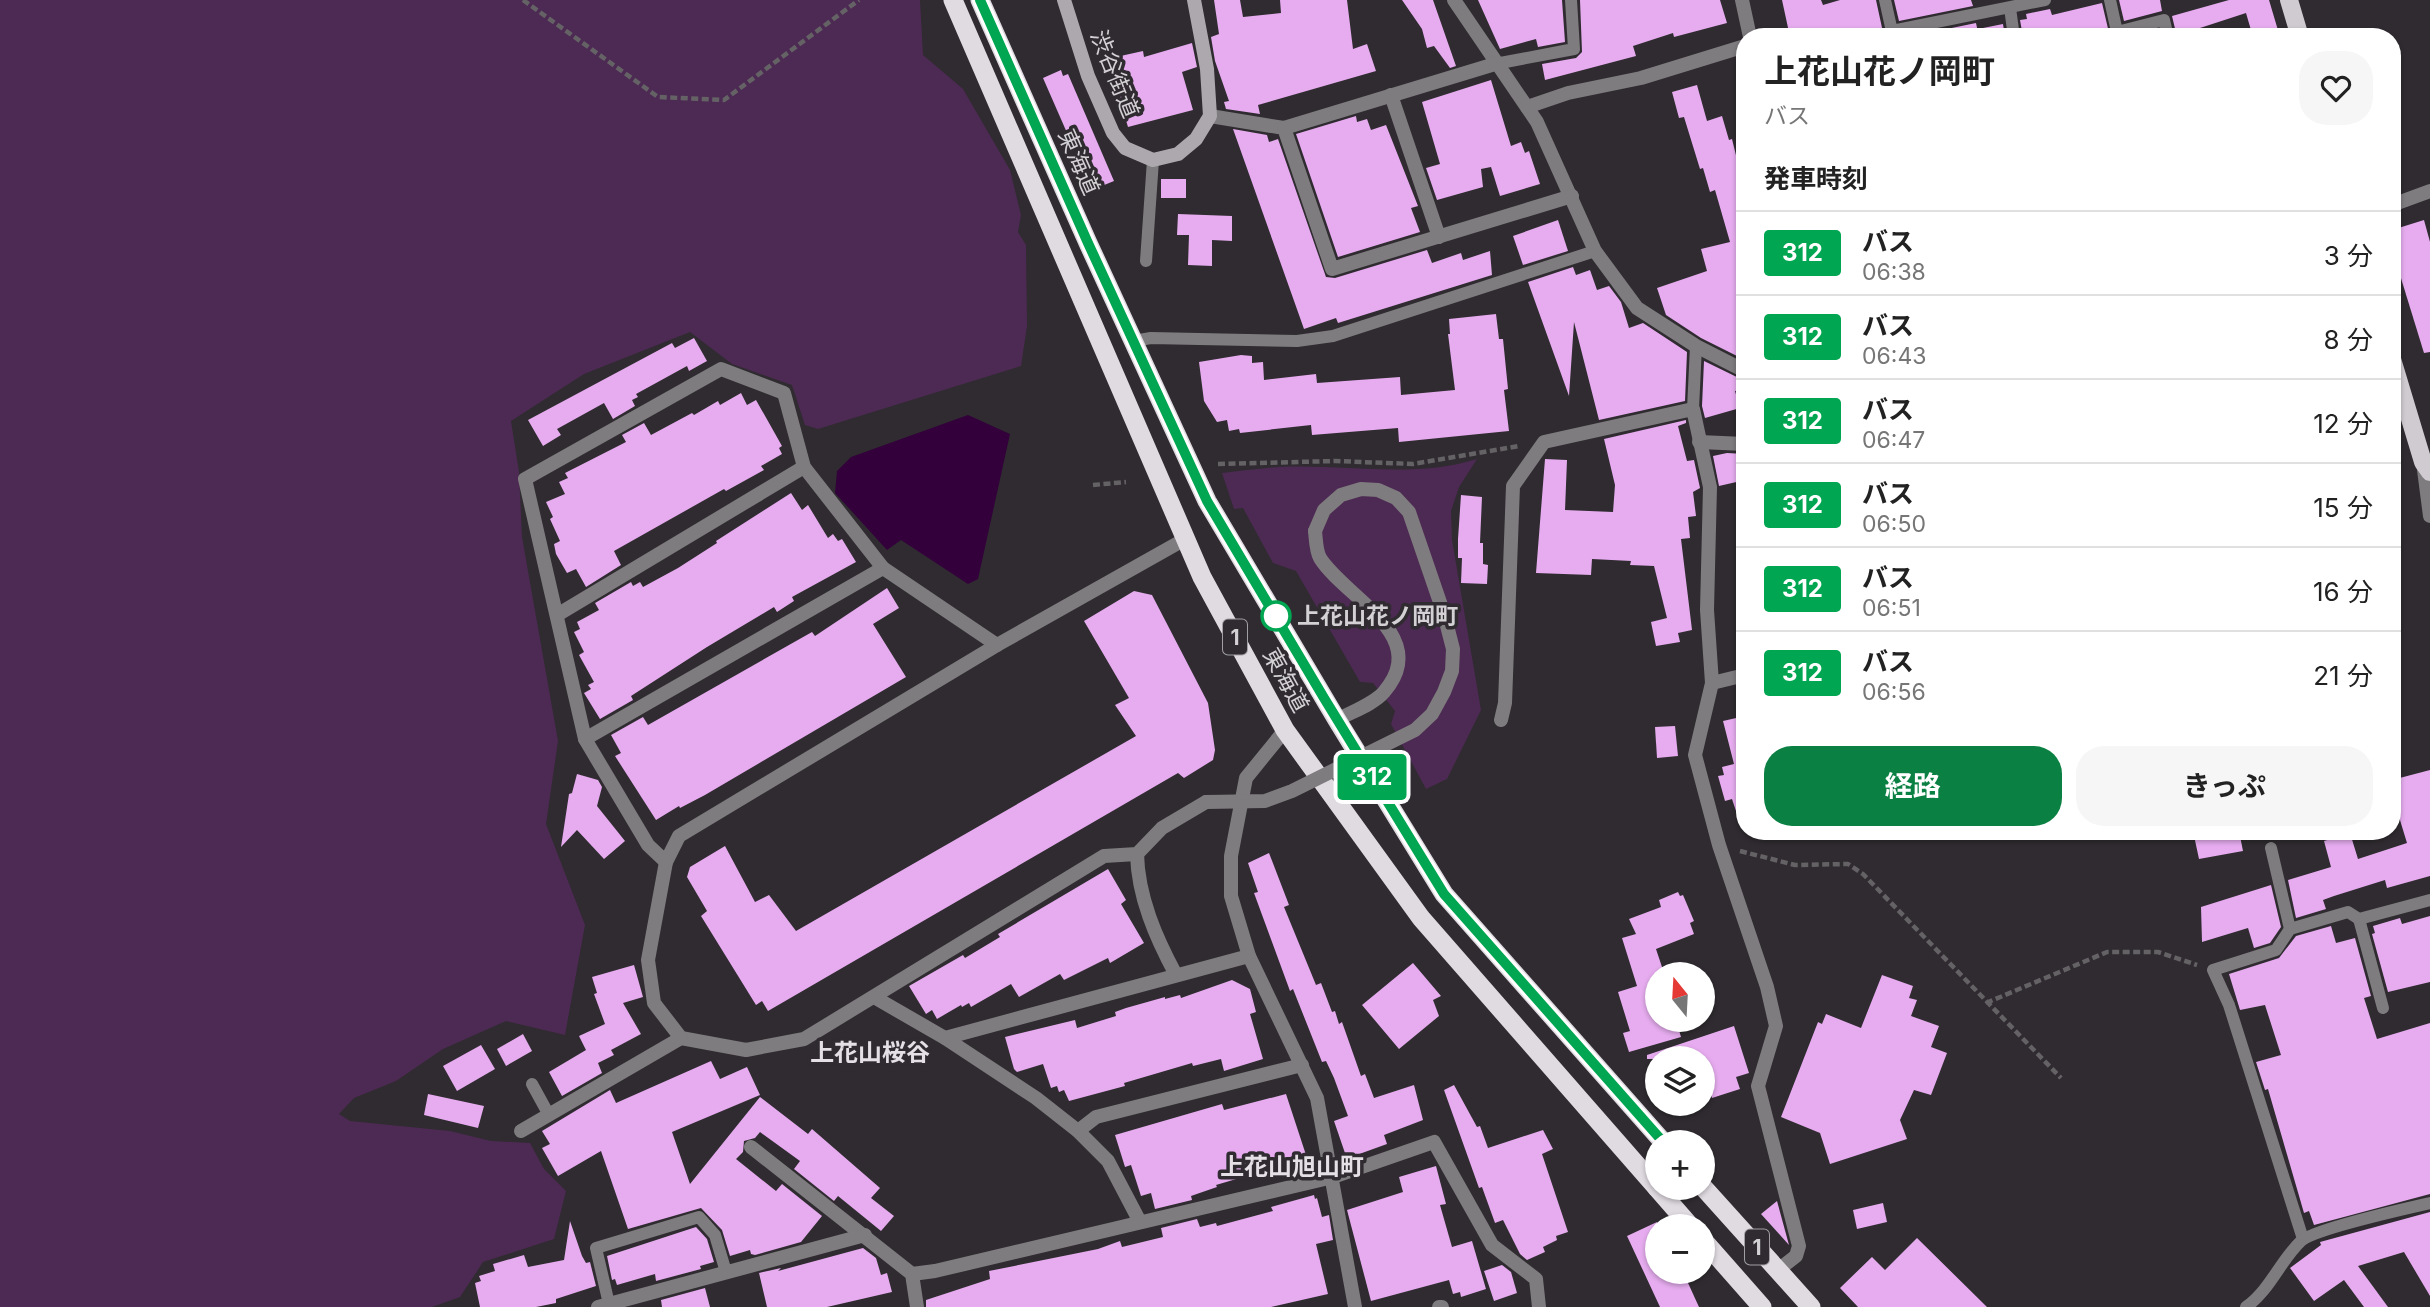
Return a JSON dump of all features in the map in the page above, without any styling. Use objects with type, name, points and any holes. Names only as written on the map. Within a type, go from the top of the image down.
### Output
[{"type":"highway","name":"東海道","points":[[953,0],[1202,576],[1285,730],[1421,918],[1645,1174]]},
{"type":"highway","name":"東海道","points":[[980,0],[1207,501],[1444,894],[1653,1130]]},
{"type":"highway","name":"東海道","points":[[1667,1200],[1680,1214]]},
{"type":"highway","name":"1","points":[[1715,1200],[1811,1307]]},
{"type":"highway","name":"1","points":[[1715,1254],[1762,1307]]},
{"type":"main road","name":"渋谷街道","points":[[1064,0],[1088,76],[1113,133],[1125,148],[1153,160]]},
{"type":"main road","points":[[1153,160],[1178,154],[1196,139],[1210,116],[1207,69],[1194,0]]},
{"type":"main road","points":[[2289,0],[2297,28]]},
{"type":"main road","points":[[2401,388],[2426,467]]},
{"type":"street","points":[[1454,0],[1495,64],[1527,107],[1572,197],[1595,251],[1637,308],[1696,346],[1736,366]]},
{"type":"street","points":[[1742,0],[1749,28]]},
{"type":"street","points":[[1527,107],[1568,93],[1641,78],[1736,49]]},
{"type":"street","points":[[1210,116],[1284,128],[1495,64]]},
{"type":"street","points":[[1391,95],[1439,237]]},
{"type":"street","points":[[1284,128],[1332,268],[1572,197]]},
{"type":"street","points":[[2401,202],[2430,191]]},
{"type":"street","points":[[666,862],[648,845],[585,738],[525,479],[721,369],[784,393],[804,467],[883,568],[997,645]]},
{"type":"street","points":[[1501,720],[1505,703],[1513,486],[1544,442],[1693,409],[1710,487],[1707,610],[1712,683],[1695,755],[1719,845],[1767,987],[1776,1026],[1758,1086],[1799,1246],[1796,1256],[1778,1270]]},
{"type":"street","points":[[1699,442],[1736,444]]},
{"type":"street","points":[[557,615],[804,467]]},
{"type":"street","points":[[2426,467],[2430,516]]},
{"type":"street","points":[[521,1131],[681,1038],[746,1050],[804,1040],[1104,856],[1137,854],[1162,828],[1206,802],[1265,801],[1292,791],[1415,730],[1432,714],[1444,692],[1452,671],[1453,649],[1444,614],[1409,512],[1396,498],[1378,490],[1361,489],[1341,495],[1324,510],[1315,531],[1319,555],[1337,579],[1377,614],[1394,635],[1398,653],[1396,673],[1383,694],[1338,720]]},
{"type":"street","points":[[681,1038],[654,1003],[648,960],[666,862],[679,836],[997,645],[1187,538]]},
{"type":"street","points":[[585,738],[883,568]]},
{"type":"street","points":[[1712,683],[1736,677]]},
{"type":"street","points":[[1285,730],[1246,778],[1231,856],[1231,896],[1249,956],[1317,1098],[1355,1307]]},
{"type":"street","points":[[1137,854],[1137,876],[1158,942],[1176,975]]},
{"type":"street","points":[[945,1038],[1249,956]]},
{"type":"street","points":[[874,997],[945,1038],[1036,1098],[1079,1131],[1108,1161],[1140,1222]]},
{"type":"street","points":[[1079,1131],[1096,1117],[1302,1065]]},
{"type":"street","points":[[912,1274],[935,1271],[1333,1177],[1434,1142],[1492,1245],[1536,1279],[1539,1307]]},
{"type":"street","points":[[751,1147],[912,1274],[917,1307]]},
{"type":"street","points":[[603,1306],[865,1235]]},
{"type":"lane","points":[[1495,64],[1574,49],[1572,0]]},
{"type":"lane","points":[[1885,0],[1892,28]]},
{"type":"lane","points":[[1920,28],[2045,0]]},
{"type":"lane","points":[[2110,0],[2116,28]]},
{"type":"lane","points":[[2010,8],[2013,28]]},
{"type":"lane","points":[[2133,28],[2164,20],[2166,28]]},
{"type":"lane","points":[[1146,261],[1153,160]]},
{"type":"lane","points":[[1133,341],[1151,338],[1297,341],[1333,336],[1595,251]]},
{"type":"lane","points":[[1693,409],[1696,346]]},
{"type":"lane","points":[[2271,848],[2290,929]]},
{"type":"lane","points":[[2359,919],[2430,900]]},
{"type":"lane","points":[[2303,1239],[2229,1005],[2213,970],[2276,950],[2290,929],[2348,912],[2359,919],[2383,1008]]},
{"type":"lane","points":[[532,1084],[549,1115]]},
{"type":"lane","points":[[2246,1307],[2257,1299],[2303,1239],[2362,1220],[2430,1203]]},
{"type":"lane","points":[[603,1306],[596,1248],[699,1217],[715,1235],[726,1272]]},
{"type":"path","points":[[523,0],[658,97],[724,100],[859,0]]},
{"type":"path","points":[[1217,464],[1336,461],[1413,464],[1544,442]]},
{"type":"path","points":[[1093,485],[1126,482]]},
{"type":"path","points":[[1719,845],[1795,865],[1848,864],[1863,874],[2061,1078]]},
{"type":"path","points":[[1986,1003],[2107,952],[2158,952],[2213,970]]},
{"type":"shaded area","points":[[0,0],[920,0],[923,55],[963,89],[1010,170],[1021,215],[1018,232],[1026,245],[1027,326],[1021,366],[818,429],[805,425],[792,385],[732,364],[690,332],[584,374],[511,421],[519,472],[522,537],[558,741],[546,824],[585,925],[565,1035],[506,1021],[443,1049],[396,1081],[354,1098],[339,1114],[350,1121],[450,1131],[491,1141],[530,1143],[544,1169],[566,1191],[554,1239],[483,1262],[460,1297],[432,1307],[0,1307]]},
{"type":"shaded area","points":[[968,415],[1010,434],[978,579],[968,584],[901,540],[887,550],[835,493],[837,471],[851,457]]},
{"type":"shaded area","points":[[1477,459],[1459,487],[1451,511],[1452,540],[1481,710],[1447,779],[1426,789],[1391,724],[1395,711],[1373,683],[1360,682],[1296,571],[1273,563],[1243,508],[1234,509],[1222,473],[1280,467],[1404,470],[1453,465]]},
{"type":"building","points":[[1214,0],[1240,0],[1243,17],[1281,13],[1280,0],[1347,0],[1353,49],[1367,44],[1376,71],[1258,105],[1260,114],[1226,109],[1224,102],[1229,101],[1215,61],[1211,37],[1219,34]]},
{"type":"building","points":[[1402,0],[1433,0],[1456,66],[1450,68],[1434,46],[1427,48],[1422,29]]},
{"type":"building","points":[[1478,0],[1562,0],[1565,42],[1538,47],[1536,39],[1500,49]]},
{"type":"building","points":[[1580,0],[1720,0],[1727,23],[1674,37],[1673,33],[1633,46],[1636,56],[1545,80],[1542,64],[1576,58],[1582,52]]},
{"type":"building","points":[[1782,0],[1821,0],[1823,5],[1840,0],[1876,0],[1882,28],[1788,28]]},
{"type":"building","points":[[1894,0],[1971,0],[1973,6],[1899,21]]},
{"type":"building","points":[[2119,0],[2160,0],[2162,11],[2124,21]]},
{"type":"building","points":[[2229,0],[2269,0],[2277,28],[2250,28],[2246,13],[2200,28],[2175,28],[2172,16]]},
{"type":"building","points":[[2102,3],[2108,28],[2021,28],[2020,20],[2027,19],[2026,14],[2050,9],[2052,15]]},
{"type":"building","points":[[1976,23],[1977,28],[1952,28]]},
{"type":"building","points":[[2003,24],[2004,28],[1983,28]]},
{"type":"building","points":[[1192,43],[1197,67],[1182,72],[1193,110],[1128,127],[1115,84],[1112,84],[1107,59],[1143,51],[1144,57]]},
{"type":"building","points":[[1061,70],[1063,76],[1068,74],[1114,181],[1092,190],[1043,78]]},
{"type":"building","points":[[1491,80],[1511,146],[1521,142],[1525,153],[1529,151],[1540,184],[1500,196],[1491,167],[1481,169],[1483,187],[1437,200],[1426,168],[1440,164],[1422,102]]},
{"type":"building","points":[[1697,85],[1707,121],[1722,116],[1736,155],[1736,356],[1701,338],[1666,315],[1657,288],[1707,271],[1701,249],[1730,242],[1715,190],[1710,192],[1684,117],[1679,118],[1672,92]]},
{"type":"building","points":[[1356,116],[1357,122],[1367,119],[1371,130],[1386,125],[1418,206],[1411,208],[1420,232],[1338,257],[1296,134]]},
{"type":"building","points":[[1233,129],[1267,135],[1269,142],[1278,139],[1326,277],[1335,278],[1427,250],[1432,263],[1461,253],[1463,260],[1490,251],[1492,275],[1338,323],[1336,318],[1304,329]]},
{"type":"building","points":[[1161,179],[1186,179],[1186,198],[1161,198]]},
{"type":"building","points":[[1178,214],[1232,216],[1232,241],[1212,240],[1212,266],[1188,265],[1189,235],[1177,235]]},
{"type":"building","points":[[1558,220],[1568,251],[1523,265],[1513,236]]},
{"type":"building","points":[[2424,220],[2430,242],[2430,352],[2424,353],[2401,278],[2401,227]]},
{"type":"building","points":[[1573,267],[1576,275],[1590,270],[1597,290],[1609,286],[1621,302],[1629,328],[1643,323],[1687,352],[1685,401],[1599,420],[1574,322],[1569,396],[1528,282]]},
{"type":"building","points":[[1496,314],[1499,339],[1503,339],[1508,389],[1504,390],[1509,431],[1399,442],[1398,428],[1312,435],[1311,425],[1240,433],[1239,429],[1229,431],[1227,420],[1217,422],[1204,401],[1199,362],[1241,355],[1252,356],[1252,363],[1263,362],[1264,380],[1316,374],[1317,383],[1400,377],[1401,395],[1455,390],[1448,334],[1449,319]]},
{"type":"building","points":[[694,338],[707,361],[689,371],[687,366],[636,394],[638,397],[632,400],[635,406],[613,419],[604,403],[557,429],[561,435],[543,446],[528,420],[672,343],[675,348]]},
{"type":"building","points":[[1704,361],[1736,377],[1736,409],[1705,418],[1702,406]]},
{"type":"building","points":[[741,393],[747,405],[756,400],[782,446],[779,448],[782,454],[761,466],[764,470],[726,491],[724,489],[614,551],[621,565],[586,587],[576,569],[567,573],[556,554],[554,544],[560,541],[546,502],[565,494],[559,482],[568,478],[565,473],[626,442],[622,435],[644,423],[651,435],[692,413],[694,415],[718,401],[720,405]]},
{"type":"building","points":[[1686,420],[1686,423],[1678,426],[1687,461],[1694,460],[1700,488],[1693,492],[1696,516],[1688,517],[1690,538],[1681,539],[1692,630],[1678,633],[1680,642],[1656,646],[1651,622],[1667,618],[1654,566],[1630,565],[1631,561],[1592,559],[1591,575],[1536,573],[1545,459],[1567,460],[1565,510],[1613,512],[1615,485],[1604,439]]},
{"type":"building","points":[[1736,454],[1736,482],[1719,486],[1713,456]]},
{"type":"building","points":[[791,493],[802,510],[808,505],[828,538],[833,534],[838,541],[842,539],[856,562],[792,597],[794,601],[777,612],[774,607],[707,647],[631,696],[633,700],[600,719],[584,693],[591,689],[588,685],[594,682],[579,655],[584,652],[574,632],[580,629],[577,622],[599,610],[595,603],[631,582],[633,586],[640,582],[643,587],[678,568]]},
{"type":"building","points":[[1461,495],[1482,497],[1480,543],[1483,543],[1483,564],[1488,565],[1487,584],[1461,583],[1462,558],[1458,558],[1458,539]]},
{"type":"building","points":[[887,588],[899,608],[873,624],[906,677],[705,795],[656,820],[615,756],[621,753],[611,735],[643,717],[648,725],[812,632],[815,636]]},
{"type":"building","points":[[1134,591],[1152,595],[1208,703],[1215,750],[1213,760],[1184,778],[1178,773],[768,1011],[762,1001],[756,1005],[701,916],[707,911],[687,877],[690,867],[725,846],[755,902],[769,895],[796,931],[1136,736],[1115,705],[1129,698],[1084,621]]},
{"type":"building","points":[[1736,718],[1736,811],[1732,799],[1725,801],[1718,776],[1724,775],[1722,767],[1734,764],[1723,721]]},
{"type":"building","points":[[1675,726],[1678,756],[1657,758],[1655,727]]},
{"type":"building","points":[[2430,770],[2430,876],[2387,888],[2385,880],[2323,900],[2326,909],[2296,918],[2288,880],[2331,867],[2324,841],[2352,840],[2358,859],[2407,843],[2401,823],[2401,778]]},
{"type":"building","points":[[577,774],[598,780],[602,787],[597,806],[625,841],[604,859],[577,830],[561,847],[569,794],[572,793]]},
{"type":"building","points":[[2195,840],[2241,840],[2243,851],[2199,859]]},
{"type":"building","points":[[1269,853],[1289,905],[1284,907],[1316,985],[1321,983],[1332,1012],[1335,1011],[1339,1024],[1342,1022],[1361,1076],[1365,1074],[1374,1098],[1414,1085],[1423,1120],[1384,1135],[1387,1144],[1351,1157],[1350,1154],[1346,1156],[1334,1121],[1348,1116],[1326,1061],[1322,1062],[1293,989],[1290,991],[1254,893],[1258,892],[1248,863]]},
{"type":"building","points":[[1108,869],[1126,900],[1121,904],[1144,943],[1110,963],[1108,958],[1064,980],[1060,974],[1019,997],[1011,984],[971,1007],[969,1003],[962,1007],[961,1005],[937,1019],[932,1010],[926,1014],[909,986],[963,955],[965,958],[1000,937],[998,934]]},
{"type":"building","points":[[2271,885],[2281,927],[2270,943],[2254,948],[2248,928],[2202,942],[2201,907]]},
{"type":"building","points":[[1678,892],[1680,896],[1683,895],[1694,921],[1690,923],[1694,934],[1656,949],[1660,962],[1645,962],[1645,1032],[1680,1032],[1681,1037],[1629,1052],[1623,1033],[1630,1031],[1618,992],[1637,986],[1622,938],[1636,934],[1629,919],[1661,907],[1659,900]]},
{"type":"building","points":[[2430,916],[2430,982],[2388,992],[2372,934],[2375,933],[2373,926],[2400,918],[2402,924]]},
{"type":"building","points":[[2331,926],[2336,943],[2355,938],[2371,996],[2364,998],[2377,1039],[2430,1023],[2430,1194],[2314,1225],[2309,1211],[2304,1213],[2268,1089],[2265,1090],[2256,1062],[2281,1055],[2265,1005],[2240,1010],[2229,974],[2279,958],[2296,936]]},
{"type":"building","points":[[1413,963],[1441,996],[1433,1000],[1439,1016],[1399,1049],[1362,1005]]},
{"type":"building","points":[[634,965],[643,997],[623,1003],[641,1034],[611,1050],[614,1055],[598,1063],[602,1073],[562,1096],[549,1072],[586,1050],[579,1036],[605,1024],[594,994],[597,993],[592,977]]},
{"type":"building","points":[[1882,975],[1913,986],[1909,998],[1917,1000],[1911,1016],[1939,1026],[1931,1047],[1947,1053],[1931,1095],[1914,1090],[1900,1120],[1907,1139],[1830,1164],[1820,1133],[1781,1117],[1818,1022],[1822,1024],[1826,1014],[1861,1028]]},
{"type":"building","points":[[1232,980],[1250,989],[1256,1012],[1250,1014],[1263,1059],[1224,1071],[1221,1059],[1193,1066],[1192,1063],[1124,1083],[1125,1086],[1069,1101],[1064,1090],[1059,1092],[1057,1086],[1051,1088],[1043,1064],[1017,1072],[1014,1069],[1005,1037],[1075,1020],[1077,1028],[1116,1016],[1115,1012],[1126,1008],[1165,997],[1180,995],[1181,998]]},
{"type":"building","points":[[1734,1026],[1749,1073],[1736,1077],[1740,1089],[1715,1097],[1715,1046],[1674,1046]]},
{"type":"building","points":[[523,1034],[532,1051],[506,1066],[497,1049]]},
{"type":"building","points":[[481,1045],[495,1069],[457,1091],[443,1066]]},
{"type":"building","points":[[711,1061],[720,1079],[747,1067],[760,1095],[672,1132],[690,1184],[760,1097],[808,1134],[812,1129],[880,1188],[871,1198],[894,1216],[881,1231],[838,1196],[834,1201],[794,1169],[800,1161],[760,1132],[755,1138],[744,1141],[743,1152],[736,1159],[776,1191],[782,1184],[822,1216],[801,1242],[755,1255],[751,1254],[750,1250],[730,1256],[722,1230],[701,1208],[628,1229],[601,1151],[558,1176],[542,1148],[550,1144],[542,1131],[610,1090],[616,1103]]},
{"type":"building","points":[[1454,1085],[1477,1127],[1480,1126],[1488,1148],[1543,1130],[1553,1149],[1542,1154],[1568,1232],[1556,1236],[1557,1240],[1543,1247],[1545,1252],[1527,1260],[1520,1254],[1503,1220],[1495,1223],[1482,1187],[1479,1188],[1444,1090]]},
{"type":"building","points":[[428,1094],[484,1106],[478,1128],[424,1115]]},
{"type":"building","points":[[1286,1094],[1307,1158],[1216,1185],[1217,1187],[1191,1196],[1192,1200],[1155,1209],[1151,1193],[1141,1196],[1131,1165],[1125,1167],[1115,1135],[1222,1104],[1224,1110]]},
{"type":"building","points":[[1436,1166],[1446,1204],[1440,1205],[1452,1247],[1472,1241],[1486,1289],[1461,1297],[1460,1292],[1453,1294],[1449,1280],[1371,1301],[1347,1210],[1403,1192],[1399,1177]]},
{"type":"building","points":[[1314,1195],[1322,1217],[1329,1215],[1333,1240],[1316,1244],[1328,1294],[1271,1307],[926,1307],[926,1300],[990,1279],[989,1271],[1098,1249],[1120,1241],[1122,1247],[1163,1237],[1161,1228],[1197,1219],[1200,1227],[1216,1223],[1217,1226],[1273,1211],[1271,1207]]},
{"type":"building","points":[[1777,1201],[1789,1245],[1761,1214]]},
{"type":"building","points":[[1883,1203],[1887,1222],[1857,1229],[1853,1210]]},
{"type":"building","points":[[2430,1212],[2430,1296],[2404,1252],[2358,1266],[2388,1307],[2364,1307],[2344,1280],[2314,1301],[2290,1268],[2321,1245],[2320,1242]]},
{"type":"building","points":[[570,1221],[582,1256],[586,1263],[590,1262],[596,1286],[556,1299],[556,1303],[536,1307],[480,1307],[475,1283],[481,1281],[479,1276],[495,1271],[493,1264],[524,1255],[528,1267],[564,1260]]},
{"type":"building","points":[[696,1227],[707,1239],[714,1262],[700,1266],[701,1269],[656,1281],[655,1274],[617,1285],[615,1279],[612,1280],[607,1256]]},
{"type":"building","points":[[1645,1228],[1645,1275],[1627,1236]]},
{"type":"building","points":[[1917,1238],[1987,1307],[1858,1307],[1840,1288],[1872,1257],[1885,1270]]},
{"type":"building","points":[[863,1248],[876,1258],[881,1275],[887,1273],[892,1292],[827,1307],[767,1307],[759,1273],[781,1268],[778,1271]]},
{"type":"building","points":[[1502,1265],[1511,1272],[1517,1293],[1494,1301],[1484,1271]]},
{"type":"building","points":[[1649,1284],[1688,1284],[1699,1307],[1660,1307]]},
{"type":"building","points":[[705,1288],[710,1307],[662,1307],[661,1300]]},
{"type":"bus line","name":"312","points":[[980,0],[1207,501],[1324,698],[1444,894],[1653,1130]]},
{"type":"place","name":"上花山花ノ岡町","points":[[1276,616]]},
{"type":"district","name":"上花山桜谷","points":[[870,1052]]},
{"type":"district","name":"上花山旭山町","points":[[1292,1166]]}]
